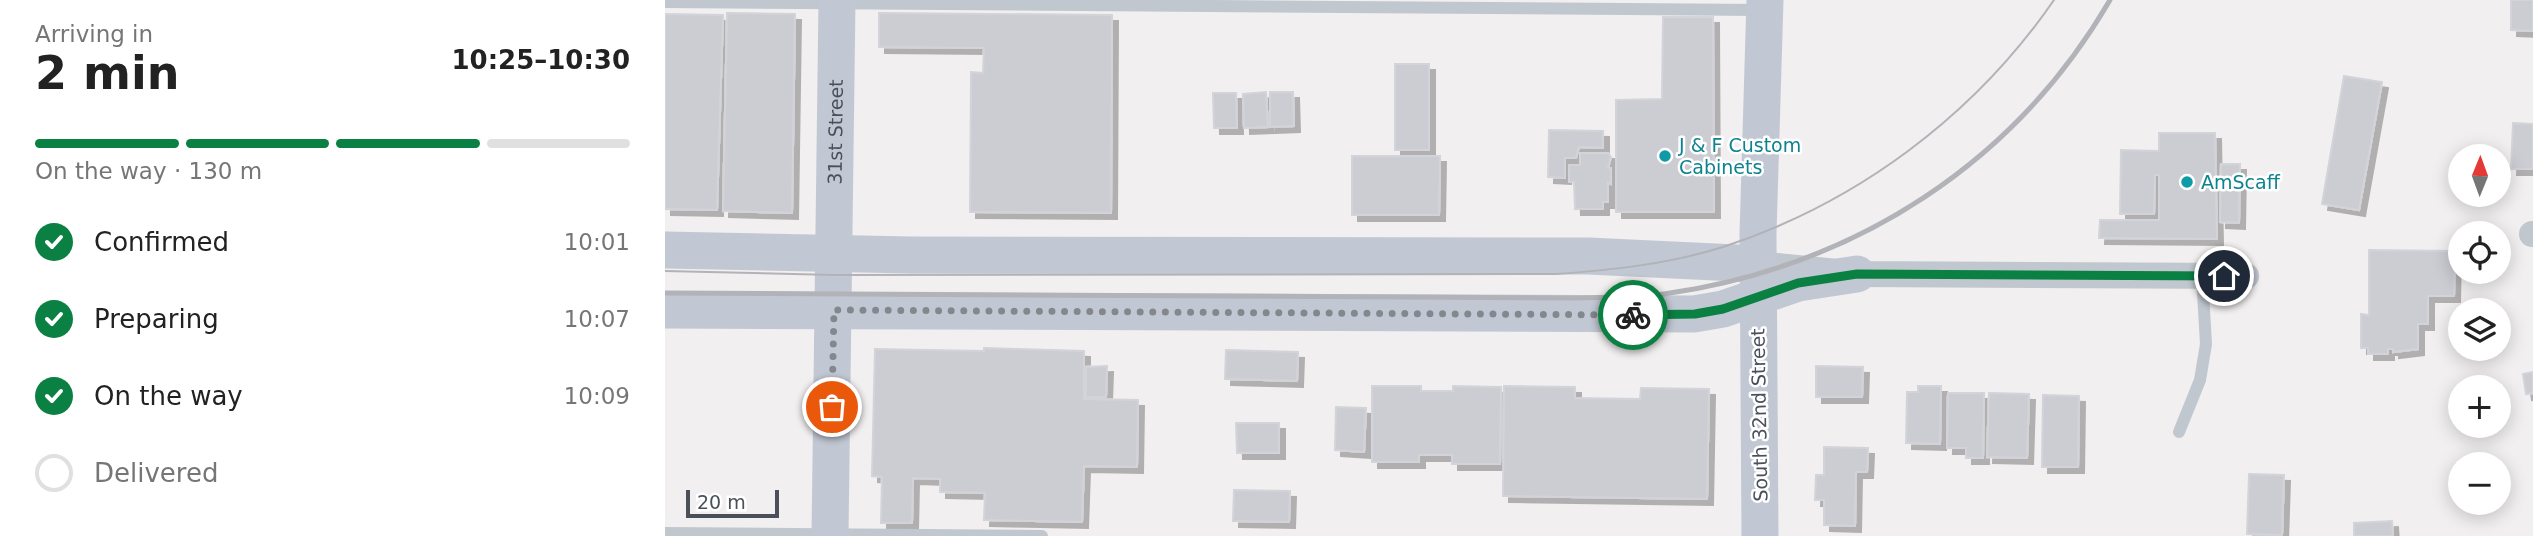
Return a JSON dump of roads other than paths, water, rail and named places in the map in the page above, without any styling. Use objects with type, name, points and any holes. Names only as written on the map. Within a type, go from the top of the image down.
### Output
[{"type":"main road","name":"31st Street","points":[[830,535],[836,258],[837,2]]},
{"type":"main road","name":"South 32nd Street","points":[[1760,536],[1758,280],[1765,5]]},
{"type":"main road","points":[[665,250],[836,258],[1588,256],[1758,280],[1798,283],[1857,274]]},
{"type":"main road","points":[[665,310],[1695,314],[1758,280]]},
{"type":"street","points":[[1857,274],[2246,276]]},
{"type":"lane","points":[[665,2],[1765,5]]},
{"type":"lane","points":[[2179,432],[2200,380],[2206,344],[2201,276]]},
{"type":"lane","points":[[665,533],[1042,536]]},
{"type":"tram line","points":[[665,271],[835,275],[1556,274],[1661,262],[1703,253],[1772,229],[1866,180],[1949,118],[2022,42],[2054,0]]},
{"type":"railway","points":[[665,293],[1575,298],[1635,297],[1670,293],[1739,279],[1804,258],[1866,231],[1925,197],[1978,157],[2027,111],[2071,58],[2110,0]]},
{"type":"place","name":"J & F Custom Cabinets","points":[[1665,156]]},
{"type":"place","name":"AmScaff","points":[[2187,182]]}]
